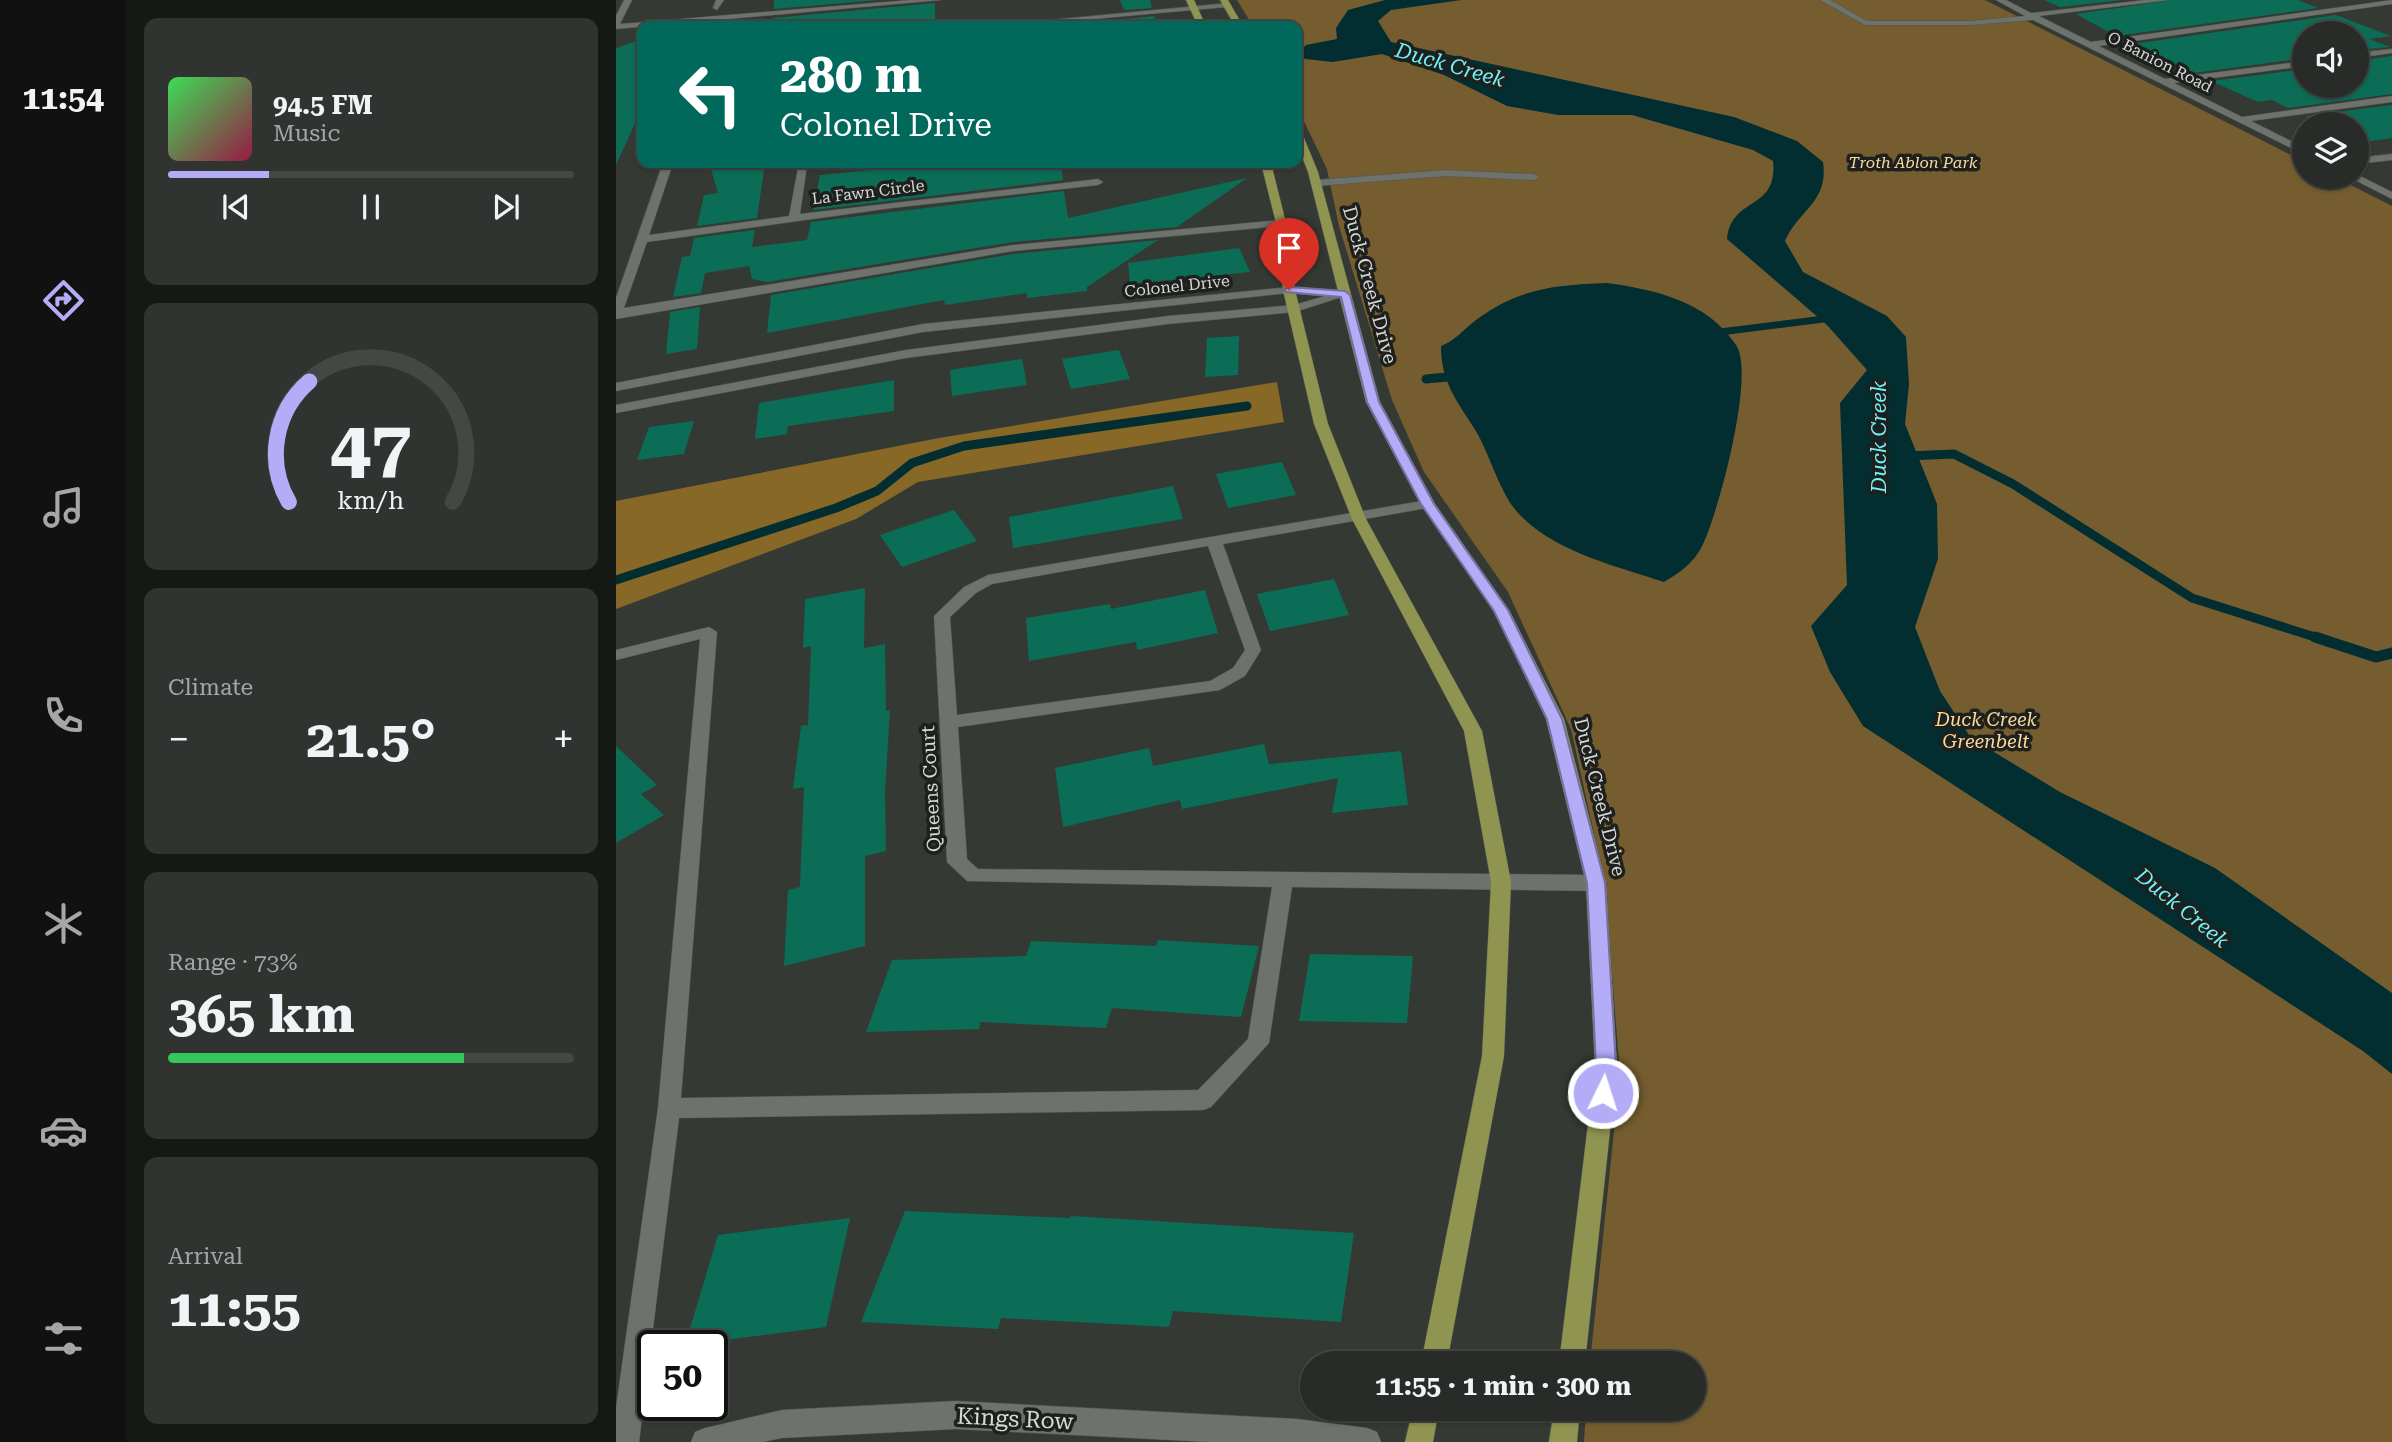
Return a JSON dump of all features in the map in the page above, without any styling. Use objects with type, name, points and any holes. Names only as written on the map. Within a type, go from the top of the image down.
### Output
[{"type":"main road","points":[[1225,2],[1236,21]]},
{"type":"main road","points":[[1191,4],[1200,21]]},
{"type":"main road","name":"Duck Creek Drive","points":[[1302,146],[1316,183],[1373,402],[1428,504],[1501,610],[1555,719],[1596,883],[1606,1066],[1573,1351]]},
{"type":"main road","points":[[1267,168],[1281,223],[1289,290],[1321,424],[1359,519],[1473,730],[1500,883],[1493,1056],[1436,1351]]},
{"type":"main road","points":[[1419,1442],[1423,1421]]},
{"type":"main road","points":[[1563,1442],[1566,1421]]},
{"type":"street","points":[[616,25],[628,0]]},
{"type":"street","points":[[667,21],[937,0]]},
{"type":"street","points":[[1824,0],[1865,23],[1971,23],[2165,0]]},
{"type":"street","name":"O Banion Road","points":[[2000,0],[2292,146]]},
{"type":"street","points":[[1036,21],[1225,2]]},
{"type":"street","points":[[2090,44],[2392,2]]},
{"type":"street","points":[[616,25],[637,23]]},
{"type":"street","points":[[2369,54],[2392,51]]},
{"type":"street","points":[[2164,82],[2292,65]]},
{"type":"street","points":[[2240,120],[2392,99]]},
{"type":"street","points":[[2369,160],[2392,156]]},
{"type":"street","points":[[666,168],[617,314],[1013,248],[1281,223]]},
{"type":"street","points":[[794,218],[804,168]]},
{"type":"street","points":[[1316,183],[1446,173],[1534,177]]},
{"type":"street","name":"La Fawn Circle","points":[[642,239],[1098,182]]},
{"type":"street","points":[[2369,184],[2392,196]]},
{"type":"street","name":"Colonel Drive","points":[[616,387],[923,328],[1289,290],[1345,295]]},
{"type":"street","name":"Colonel Drive","points":[[616,410],[906,354],[992,341],[1295,308],[1345,295]]},
{"type":"street","name":"Queens Court","points":[[1428,504],[1359,519],[988,580],[970,590],[942,616],[957,862],[974,876],[1596,883]]},
{"type":"street","points":[[948,722],[1214,686],[1239,671],[1253,650],[1214,541]]},
{"type":"street","points":[[616,655],[709,632],[669,1108],[625,1442]]},
{"type":"street","points":[[669,1108],[1203,1100],[1258,1043],[1283,881]]},
{"type":"street","name":"Kings Row","points":[[705,1442],[782,1424],[956,1415],[1109,1433],[1297,1433],[1367,1442]]},
{"type":"green space","name":"Duck Creek Greenbelt","points":[[1237,0],[1985,0],[2292,155],[2292,189],[2359,189],[2392,206],[2392,1442],[1584,1442],[1585,1421],[1706,1421],[1706,1351],[1591,1351],[1620,1073],[1604,879],[1571,729],[1508,592],[1424,472],[1392,400],[1339,226],[1327,169],[1302,117],[1302,21],[1250,21]]},
{"type":"shaded area","points":[[1277,382],[1284,422],[918,482],[856,519],[616,609],[616,501],[939,438]]},
{"type":"water","name":"Duck Creek","points":[[1385,0],[1461,0],[1391,10],[1378,21],[1391,42],[1734,117],[1797,141],[1823,162],[1822,187],[1785,241],[1803,272],[1887,316],[1906,337],[1909,384],[1905,424],[1937,504],[1938,559],[1915,627],[1940,691],[1971,738],[2060,792],[2215,868],[2392,993],[2392,1074],[2363,1051],[1863,726],[1830,672],[1811,626],[1847,585],[1840,403],[1867,370],[1827,325],[1727,239],[1737,215],[1769,189],[1773,177],[1773,161],[1753,150],[1632,115],[1558,115],[1507,106],[1444,75],[1382,54],[1333,62],[1305,59],[1302,49],[1306,45],[1337,39],[1336,28],[1348,10]]},
{"type":"water","points":[[1607,283],[1662,294],[1695,308],[1724,330],[1736,345],[1741,360],[1738,413],[1725,476],[1709,530],[1695,558],[1664,582],[1568,548],[1534,527],[1519,514],[1506,495],[1480,438],[1451,390],[1444,370],[1441,346],[1456,338],[1492,309],[1538,290]]},
{"type":"building","points":[[774,0],[878,0],[774,9]]},
{"type":"building","points":[[1120,0],[1150,0],[1152,8],[1124,10]]},
{"type":"building","points":[[2044,0],[2122,0],[2060,7]]},
{"type":"building","points":[[2172,0],[2298,0],[2318,8],[2116,36],[2076,14]]},
{"type":"building","points":[[935,3],[935,19],[914,21],[773,21],[773,18]]},
{"type":"building","points":[[2336,15],[2352,21],[2294,21]]},
{"type":"building","points":[[1154,16],[1156,21],[1127,21],[1126,19]]},
{"type":"building","points":[[2292,21],[2292,60],[2194,73],[2133,44]]},
{"type":"building","points":[[2369,28],[2391,36],[2369,39]]},
{"type":"building","points":[[2369,39],[2390,47],[2369,49]]},
{"type":"building","points":[[637,41],[637,119],[616,165],[616,48]]},
{"type":"building","points":[[2392,56],[2392,94],[2369,97],[2369,59]]},
{"type":"building","points":[[2292,71],[2292,98],[2362,98],[2288,108],[2272,100],[2258,102],[2211,81]]},
{"type":"building","points":[[2392,105],[2392,138],[2369,141],[2369,112],[2337,112]]},
{"type":"building","points":[[711,168],[764,168],[757,218],[697,226],[704,195],[718,193]]},
{"type":"building","points":[[893,168],[1062,168],[1063,180],[813,210],[820,175]]},
{"type":"building","points":[[1247,178],[1177,227],[1013,242],[767,282],[752,279],[749,266],[705,273],[701,293],[673,297],[682,257],[690,256],[694,238],[755,230],[752,247],[807,240],[811,222],[1064,191],[1068,218]]},
{"type":"building","points":[[1158,240],[1087,287],[1087,291],[1027,298],[1027,293],[945,305],[944,300],[767,333],[771,295],[1013,254]]},
{"type":"building","points":[[1239,248],[1250,272],[1130,284],[1128,263]]},
{"type":"building","points":[[700,307],[697,349],[666,354],[670,312]]},
{"type":"building","points":[[1239,336],[1238,375],[1205,377],[1207,338]]},
{"type":"building","points":[[1119,350],[1130,379],[1071,389],[1062,359]]},
{"type":"building","points":[[1022,359],[1027,385],[952,396],[950,370]]},
{"type":"building","points":[[894,380],[894,411],[788,426],[787,434],[755,439],[759,403]]},
{"type":"building","points":[[694,421],[684,454],[637,460],[649,427]]},
{"type":"building","points":[[1282,462],[1296,495],[1228,508],[1216,474]]},
{"type":"building","points":[[1173,486],[1183,519],[1013,548],[1009,517]]},
{"type":"building","points":[[954,510],[977,541],[902,567],[880,535]]},
{"type":"building","points":[[1334,579],[1349,615],[1270,631],[1257,594]]},
{"type":"building","points":[[865,588],[864,648],[885,644],[886,711],[890,710],[885,792],[886,851],[865,856],[865,946],[784,966],[788,890],[800,887],[804,787],[793,789],[801,726],[808,725],[811,646],[803,648],[805,599]]},
{"type":"building","points":[[1205,590],[1218,633],[1137,650],[1136,642],[1029,661],[1026,618],[1110,604],[1111,609]]},
{"type":"building","points":[[1264,744],[1269,764],[1401,751],[1408,805],[1332,813],[1338,778],[1182,809],[1180,800],[1063,827],[1055,768],[1149,748],[1153,766]]},
{"type":"building","points":[[616,746],[657,785],[641,794],[664,815],[616,843]]},
{"type":"building","points":[[1158,940],[1259,946],[1241,1017],[1112,1008],[1106,1028],[980,1022],[979,1029],[866,1032],[892,960],[1026,956],[1031,941],[1156,946]]},
{"type":"building","points":[[1310,954],[1413,956],[1407,1023],[1299,1021]]},
{"type":"building","points":[[905,1211],[1071,1216],[1354,1233],[1341,1322],[1173,1311],[1169,1327],[1001,1318],[998,1329],[861,1322]]},
{"type":"building","points":[[850,1218],[826,1327],[728,1340],[728,1330],[690,1330],[718,1235]]},
{"type":"waterway","points":[[1712,333],[1832,318]]},
{"type":"waterway","points":[[1426,379],[1458,376]]},
{"type":"waterway","points":[[616,580],[836,508],[877,491],[912,463],[964,446],[1247,406]]},
{"type":"waterway","points":[[1906,456],[1954,454],[2013,484],[2192,598],[2321,639]]},
{"type":"waterway","points":[[2315,637],[2376,657],[2392,653]]},
{"type":"route","points":[[1289,290],[1345,295],[1373,402],[1428,504],[1501,610],[1555,719],[1596,883],[1606,1066],[1603,1093]]},
{"type":"park label","name":"Troth Ablon Park","points":[[1913,162]]}]
